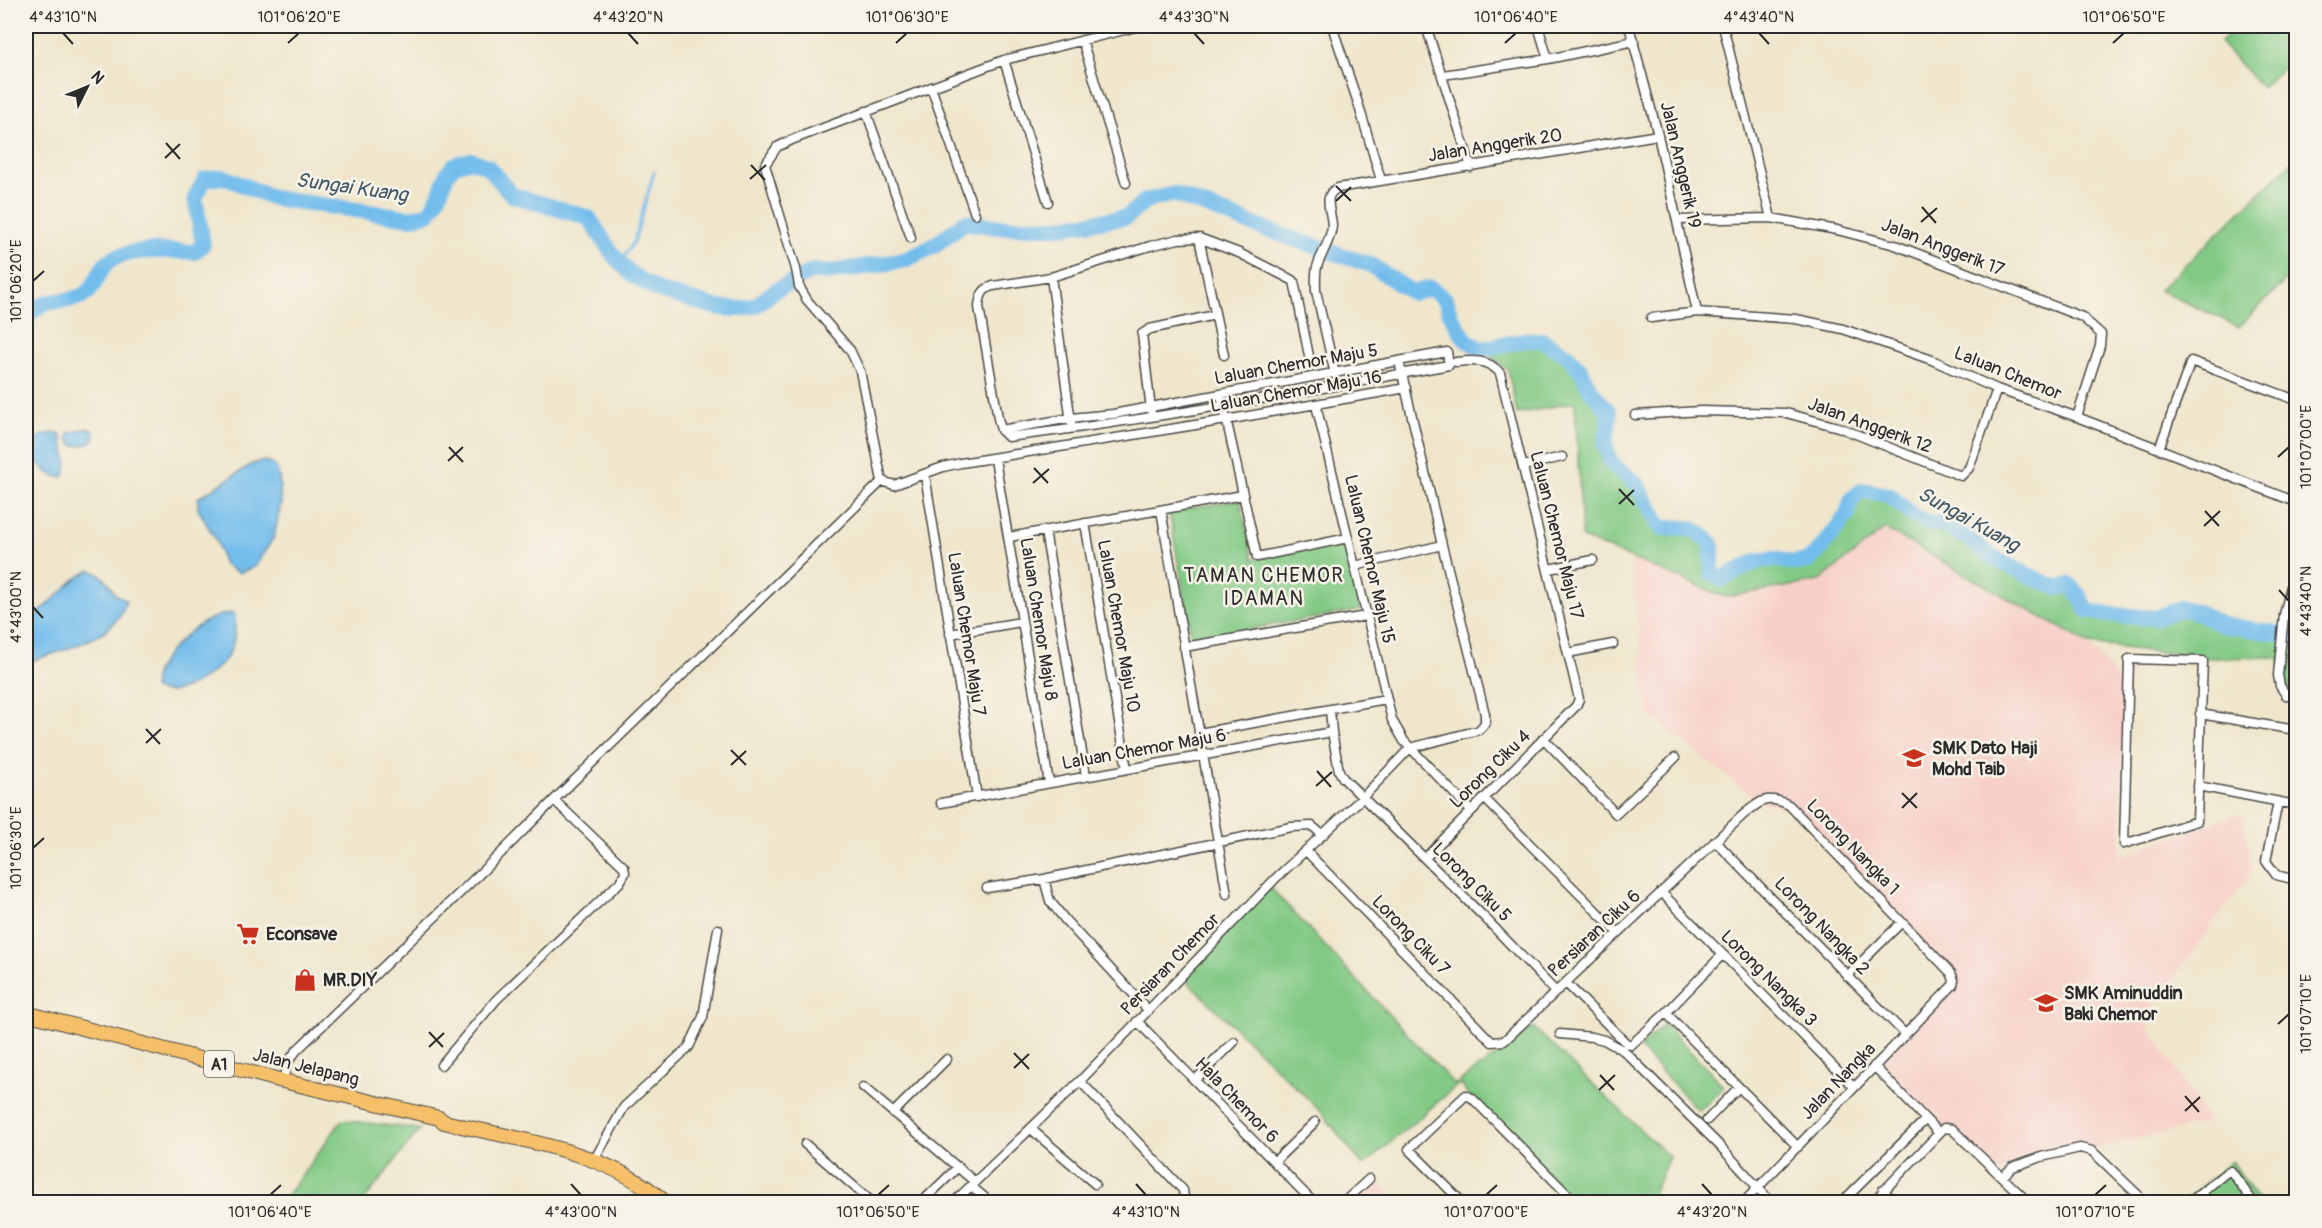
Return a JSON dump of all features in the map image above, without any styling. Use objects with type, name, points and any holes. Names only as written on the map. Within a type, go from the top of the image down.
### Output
[{"type":"main road","name":"Jalan Jelapang","points":[[26,1013],[283,1081],[439,1118],[444,1122],[590,1159],[634,1179],[665,1203]]},
{"type":"main road","name":"Jalan Jelapang","points":[[439,1118],[445,1116],[597,1155],[635,1174],[675,1203]]},
{"type":"street","points":[[283,1081],[287,1064],[297,1050],[882,481],[860,371],[850,350],[807,300],[799,286],[765,165],[777,147],[1004,60],[1140,26]]},
{"type":"street","points":[[1332,26],[1381,180]]},
{"type":"street","points":[[1426,26],[1471,167]]},
{"type":"street","points":[[1538,26],[1548,59]]},
{"type":"street","name":"Jalan Anggerik 19","points":[[1629,26],[1658,135],[1697,312]]},
{"type":"street","points":[[1723,26],[1771,218]]},
{"type":"street","points":[[1082,40],[1126,183]]},
{"type":"street","points":[[1443,75],[1548,59],[1634,41]]},
{"type":"street","points":[[1004,60],[1048,202]]},
{"type":"street","points":[[932,87],[975,213]]},
{"type":"street","points":[[866,111],[911,238]]},
{"type":"street","name":"Jalan Anggerik 20","points":[[1335,374],[1316,291],[1317,267],[1332,228],[1328,196],[1331,190],[1658,135]]},
{"type":"street","name":"Jalan Anggerik 17","points":[[1677,220],[1771,218],[1837,230],[1895,245],[2082,317],[2101,334],[2100,346],[2077,417]]},
{"type":"street","points":[[1199,238],[1224,355]]},
{"type":"street","points":[[1001,429],[979,306],[980,295],[987,288],[1051,277],[1178,239],[1199,238],[1239,253],[1294,281],[1309,356]]},
{"type":"street","points":[[1051,277],[1072,429]]},
{"type":"street","name":"Laluan Chemor","points":[[1651,318],[1697,312],[1796,319],[1843,329],[1932,360],[1996,389],[2077,417],[2296,502]]},
{"type":"street","points":[[1152,416],[1142,334],[1150,329],[1215,315]]},
{"type":"street","name":"Laluan Chemor Maju 5","points":[[1447,352],[1453,363],[1223,406],[1072,429],[1008,437],[1001,429],[1113,414],[1447,352]]},
{"type":"street","name":"Laluan Chemor Maju 17","points":[[1453,363],[1477,360],[1493,366],[1500,373],[1549,569],[1579,699],[1576,706],[1543,738]]},
{"type":"street","points":[[2159,449],[2191,361],[2296,400]]},
{"type":"street","points":[[1399,362],[1406,387]]},
{"type":"street","name":"Laluan Chemor Maju 16","points":[[882,481],[894,485],[943,467],[1316,405],[1406,387],[1442,545],[1485,714],[1485,723],[1479,730],[1410,748]]},
{"type":"street","name":"Jalan Anggerik 12","points":[[1635,415],[1701,411],[1786,413],[1838,427],[1961,476],[1969,468],[1996,389]]},
{"type":"street","points":[[1221,394],[1257,557],[1348,538]]},
{"type":"street","name":"Laluan Chemor Maju 15","points":[[1316,405],[1392,720],[1400,736],[1410,748],[1471,811]]},
{"type":"street","points":[[1524,466],[1562,457]]},
{"type":"street","name":"Laluan Chemor Maju 8","points":[[995,459],[1049,783]]},
{"type":"street","name":"Laluan Chemor Maju 7","points":[[925,475],[977,797]]},
{"type":"street","points":[[1009,537],[1243,495]]},
{"type":"street","points":[[1161,510],[1227,894]]},
{"type":"street","name":"Laluan Chemor Maju 10","points":[[1085,523],[1127,769]]},
{"type":"street","points":[[1045,531],[1086,776]]},
{"type":"street","points":[[1355,566],[1442,545]]},
{"type":"street","points":[[1549,569],[1593,560]]},
{"type":"street","points":[[2296,565],[2284,615],[2278,675],[2280,686],[2286,694],[2296,699]]},
{"type":"street","points":[[1184,647],[1366,616]]},
{"type":"street","points":[[950,634],[1021,622]]},
{"type":"street","points":[[1568,653],[1612,644]]},
{"type":"street","points":[[2129,659],[2203,661],[2200,714],[2197,821],[2124,844],[2129,659]]},
{"type":"street","points":[[1199,733],[1386,699]]},
{"type":"street","points":[[1330,710],[1332,732]]},
{"type":"street","points":[[2200,714],[2296,730]]},
{"type":"street","name":"Laluan Chemor Maju 6","points":[[940,803],[1332,732]]},
{"type":"street","name":"Lorong Ciku 5","points":[[1332,732],[1343,778],[1556,992]]},
{"type":"street","name":"Lorong Ciku 4","points":[[1425,858],[1543,738],[1611,812],[1616,814],[1675,758]]},
{"type":"street","name":"Persiaran Chemor","points":[[954,1203],[1080,1081],[1306,851],[1364,797],[1410,748]]},
{"type":"street","points":[[2198,786],[2296,805]]},
{"type":"street","points":[[1484,798],[1618,933]]},
{"type":"street","name":"Lorong Nangka 1","points":[[1715,841],[1761,800],[1777,799],[1789,805],[1951,973],[1954,980]]},
{"type":"street","points":[[441,1065],[497,999],[620,882],[625,873],[624,867],[554,800]]},
{"type":"street","points":[[2278,802],[2266,861],[2276,875],[2296,880]]},
{"type":"street","points":[[987,888],[1044,879],[1218,841],[1305,825],[1312,826],[1323,835]]},
{"type":"street","name":"Persiaran Ciku 6","points":[[1492,1042],[1504,1041],[1715,841]]},
{"type":"street","name":"Lorong Nangka 2","points":[[1715,841],[1905,1034]]},
{"type":"street","name":"Lorong Ciku 7","points":[[1306,851],[1492,1042]]},
{"type":"street","points":[[1044,879],[1050,901],[1148,1010]]},
{"type":"street","name":"Lorong Nangka 3","points":[[1661,892],[1854,1087]]},
{"type":"street","points":[[1847,976],[1902,922]]},
{"type":"street","points":[[597,1155],[624,1107],[689,1047],[703,1017],[718,929]]},
{"type":"street","points":[[1566,982],[1626,1043],[1631,1045],[1666,1013],[1722,954]]},
{"type":"street","name":"Jalan Nangka","points":[[1744,1203],[1953,985],[1954,980]]},
{"type":"street","points":[[1666,1013],[1798,1147]]},
{"type":"street","name":"Hala Chemor 6","points":[[1137,1021],[1313,1203]]},
{"type":"street","points":[[1560,1034],[1604,1040],[1624,1051],[1720,1146],[1771,1203]]},
{"type":"street","points":[[1195,1080],[1234,1042]]},
{"type":"street","points":[[893,1113],[947,1059]]},
{"type":"street","points":[[1874,1066],[1926,1120],[1941,1130],[1952,1129],[2028,1203]]},
{"type":"street","points":[[1080,1081],[1183,1190],[1184,1197],[1178,1203]]},
{"type":"street","points":[[863,1087],[958,1167],[990,1203]]},
{"type":"street","points":[[1707,1120],[1739,1088]]},
{"type":"street","points":[[1462,1203],[1408,1149],[1466,1095],[1472,1098],[1575,1203]]},
{"type":"street","points":[[1842,1203],[1926,1120]]},
{"type":"street","points":[[1274,1162],[1315,1122]]},
{"type":"street","points":[[1031,1129],[1095,1184]]},
{"type":"street","points":[[1873,1203],[1941,1130]]},
{"type":"street","points":[[804,1144],[872,1203]]},
{"type":"street","points":[[2002,1177],[2013,1167],[2080,1148],[2092,1151],[2138,1195]]},
{"type":"street","points":[[922,1203],[958,1167]]},
{"type":"street","points":[[2190,1203],[2231,1171],[2253,1203]]},
{"type":"street","points":[[1344,1203],[1369,1179]]},
{"type":"street","points":[[1883,1190],[1895,1203]]},
{"type":"shaded area","name":"SMK Dato Haji Mohd Taib","points":[[1885,529],[2089,644],[2125,690],[2120,856],[2242,813],[2252,871],[2144,1019],[2209,1122],[1995,1173],[1952,1129],[1938,1132],[1874,1066],[1954,980],[1799,811],[1761,802],[1648,715],[1631,557],[1725,597],[1819,581]]},
{"type":"shaded area","points":[[1375,1179],[1398,1202],[1351,1202]]},
{"type":"green space","points":[[2238,26],[2296,26],[2296,55],[2262,88],[2220,42]]},
{"type":"green space","points":[[2296,158],[2296,270],[2239,327],[2159,290]]},
{"type":"green space","points":[[1525,340],[1542,340],[1568,356],[1581,370],[1589,388],[1610,413],[1605,446],[1612,463],[1637,484],[1661,528],[1689,528],[1699,532],[1712,544],[1712,573],[1721,579],[1757,561],[1775,559],[1794,563],[1808,561],[1820,550],[1847,515],[1852,499],[1862,490],[1889,495],[1912,515],[1929,523],[1943,525],[1967,537],[1993,558],[2059,588],[2069,584],[2079,595],[2087,610],[2103,614],[2156,618],[2181,608],[2200,613],[2222,625],[2296,634],[2296,708],[2278,657],[2211,658],[2089,644],[1885,529],[1819,581],[1725,597],[1582,538],[1575,402],[1517,414],[1508,370],[1481,349]]},
{"type":"green space","points":[[1240,500],[1253,559],[1347,541],[1361,610],[1192,639],[1169,511]]},
{"type":"green space","points":[[1270,887],[1453,1083],[1459,1084],[1363,1166],[1322,1113],[1182,976]]},
{"type":"green space","points":[[1664,1024],[1724,1087],[1699,1111],[1639,1048]]},
{"type":"green space","points":[[1533,1027],[1669,1157],[1650,1202],[1576,1202],[1469,1096],[1459,1082]]},
{"type":"green space","points":[[342,1120],[420,1129],[363,1202],[282,1202]]},
{"type":"green space","points":[[2232,1161],[2259,1202],[2183,1202]]},
{"type":"water","points":[[87,428],[93,430],[95,437],[93,440],[86,444],[73,446],[68,438],[69,433]]},
{"type":"water","points":[[55,433],[61,435],[66,456],[63,477],[51,474],[42,468],[31,446],[41,436]]},
{"type":"water","points":[[264,461],[276,467],[279,476],[281,503],[274,537],[255,567],[239,573],[224,565],[216,540],[198,509],[198,498],[252,464]]},
{"type":"water","points":[[90,570],[102,576],[115,594],[126,600],[121,613],[112,624],[88,641],[32,661],[26,648],[26,625],[74,580]]},
{"type":"water","points":[[233,613],[235,631],[233,642],[230,653],[221,664],[204,678],[183,689],[162,691],[153,688],[157,670],[163,660],[189,632],[211,619]]},
{"type":"waterway","name":"Sungai Kuang","points":[[26,318],[34,310],[47,303],[84,295],[105,265],[116,257],[150,251],[195,252],[203,244],[195,198],[205,179],[224,177],[273,198],[411,218],[429,213],[439,196],[447,174],[454,165],[471,160],[487,166],[512,195],[589,218],[613,255],[631,274],[656,290],[719,308],[740,309],[755,306],[776,290],[813,271],[826,273],[905,260],[932,247],[965,222],[998,227],[1060,227],[1127,217],[1145,201],[1174,194],[1264,229],[1371,265],[1413,293],[1430,288],[1445,299],[1451,316],[1466,340],[1481,349],[1525,340],[1542,340],[1568,356],[1581,370],[1589,388],[1610,413],[1605,446],[1612,464],[1637,484],[1661,528],[1689,528],[1699,532],[1712,544],[1712,573],[1721,579],[1757,561],[1775,559],[1794,563],[1808,561],[1820,550],[1847,515],[1852,499],[1862,490],[1889,495],[1912,515],[1929,523],[1943,525],[1967,537],[1993,558],[2043,582],[2059,588],[2069,584],[2079,595],[2087,610],[2103,614],[2156,618],[2181,608],[2200,613],[2222,625],[2296,636]]},
{"type":"waterway","points":[[620,262],[634,242],[654,172]]},
{"type":"place","name":"SMK Dato Haji Mohd Taib","points":[[1914,758]]},
{"type":"place","name":"Econsave","points":[[248,934]]},
{"type":"place","name":"MR.DIY","points":[[305,980]]},
{"type":"place","name":"SMK Aminuddin Baki Chemor","points":[[2046,1003]]},
{"type":"district","name":"TAMAN CHEMOR IDAMAN","points":[[1264,586]]}]
